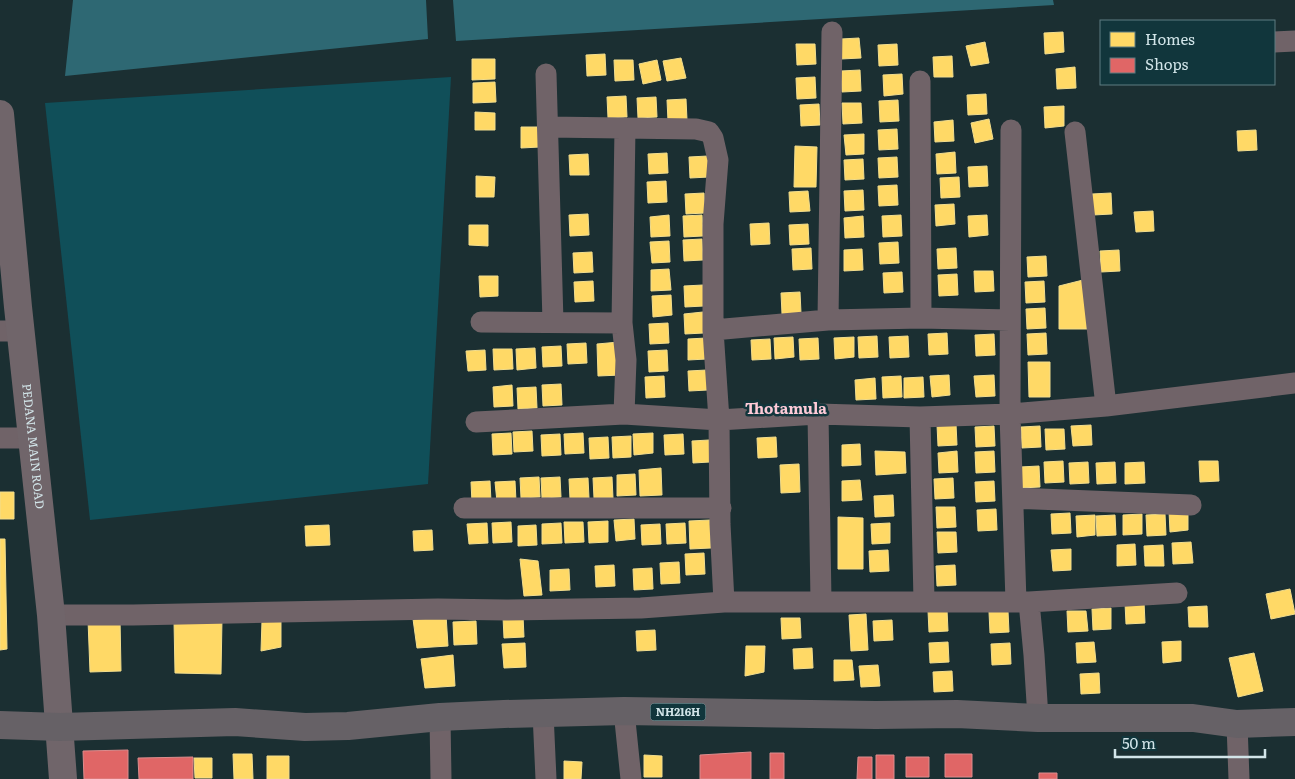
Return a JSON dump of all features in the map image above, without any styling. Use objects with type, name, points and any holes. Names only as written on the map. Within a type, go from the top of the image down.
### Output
[{"type":"highway","name":"NH216H","points":[[0,725],[60,726],[235,722],[305,727],[348,726],[440,717],[624,711],[876,715],[957,714],[1038,718],[1193,718],[1237,724],[1295,722]]},
{"type":"main road","name":"PEDANA MAIN ROAD","points":[[0,121],[10,331],[32,438],[51,615],[63,779]]},
{"type":"street","points":[[828,320],[832,32]]},
{"type":"street","points":[[1275,42],[1295,41]]},
{"type":"street","points":[[546,74],[553,322]]},
{"type":"street","points":[[920,81],[921,318]]},
{"type":"street","points":[[548,127],[696,129],[708,132],[713,138],[718,160],[713,224],[713,330],[719,420],[720,524],[724,602]]},
{"type":"street","points":[[624,414],[626,360],[622,323],[625,128]]},
{"type":"street","points":[[1011,130],[1010,414],[1013,498],[1022,602],[1034,656],[1038,718]]},
{"type":"street","points":[[1075,132],[1106,406]]},
{"type":"street","points":[[713,330],[828,320],[921,318],[1010,320]]},
{"type":"street","points":[[481,322],[622,323]]},
{"type":"street","points":[[476,422],[624,414],[719,420],[818,414],[920,417],[1010,414],[1106,406],[1295,383]]},
{"type":"street","points":[[818,414],[821,601]]},
{"type":"street","points":[[920,417],[924,601]]},
{"type":"street","points":[[0,438],[32,438]]},
{"type":"street","points":[[1013,498],[1191,505]]},
{"type":"street","points":[[464,508],[721,508]]},
{"type":"street","points":[[51,615],[623,608],[724,602],[1022,602],[1177,593]]},
{"type":"street","points":[[624,711],[631,779]]},
{"type":"street","points":[[543,713],[546,779]]},
{"type":"street","points":[[440,717],[441,779]]},
{"type":"street","points":[[1237,724],[1239,779]]},
{"type":"shaded area","points":[[73,0],[426,0],[428,39],[65,76]]},
{"type":"shaded area","points":[[453,0],[1053,0],[1054,5],[456,41]]},
{"type":"shaded area","points":[[451,77],[428,484],[90,520],[45,103]]},
{"type":"building: Homes","points":[[1063,32],[1064,52],[1045,54],[1044,33]]},
{"type":"building: Homes","points":[[859,38],[861,58],[841,59],[841,39]]},
{"type":"building: Homes","points":[[985,42],[989,63],[971,66],[966,46]]},
{"type":"building: Homes","points":[[796,44],[815,44],[816,64],[797,65]]},
{"type":"building: Homes","points":[[897,44],[898,65],[879,66],[878,45]]},
{"type":"building: Homes","points":[[605,54],[606,75],[587,76],[586,55]]},
{"type":"building: Homes","points":[[952,56],[953,77],[934,77],[933,57]]},
{"type":"building: Homes","points":[[681,58],[686,78],[667,81],[663,61]]},
{"type":"building: Homes","points":[[472,59],[495,59],[495,79],[472,80]]},
{"type":"building: Homes","points":[[614,60],[633,60],[634,80],[615,81]]},
{"type":"building: Homes","points":[[657,60],[661,80],[643,84],[639,64]]},
{"type":"building: Homes","points":[[1075,67],[1076,88],[1057,89],[1056,69]]},
{"type":"building: Homes","points":[[860,70],[861,91],[842,92],[841,71]]},
{"type":"building: Homes","points":[[902,74],[903,94],[884,96],[883,75]]},
{"type":"building: Homes","points":[[815,77],[816,98],[797,99],[796,78]]},
{"type":"building: Homes","points":[[495,82],[496,102],[473,103],[473,83]]},
{"type":"building: Homes","points":[[986,94],[987,114],[968,115],[967,95]]},
{"type":"building: Homes","points":[[626,96],[627,117],[608,118],[607,97]]},
{"type":"building: Homes","points":[[656,97],[657,117],[638,118],[637,98]]},
{"type":"building: Homes","points":[[686,99],[687,120],[668,121],[667,100]]},
{"type":"building: Homes","points":[[898,100],[899,121],[880,122],[879,101]]},
{"type":"building: Homes","points":[[842,103],[861,103],[862,123],[843,124]]},
{"type":"building: Homes","points":[[819,104],[820,125],[801,126],[800,105]]},
{"type":"building: Homes","points":[[1064,106],[1064,126],[1045,128],[1044,107]]},
{"type":"building: Homes","points":[[475,112],[495,113],[495,130],[475,130]]},
{"type":"building: Homes","points":[[989,119],[993,139],[975,143],[971,123]]},
{"type":"building: Homes","points":[[953,120],[954,141],[935,142],[934,122]]},
{"type":"building: Homes","points":[[521,127],[539,127],[540,147],[521,148]]},
{"type":"building: Homes","points":[[897,129],[898,149],[879,150],[878,130]]},
{"type":"building: Homes","points":[[1256,130],[1257,150],[1238,151],[1237,131]]},
{"type":"building: Homes","points":[[864,134],[864,154],[846,155],[844,135]]},
{"type":"building: Homes","points":[[795,146],[817,147],[816,187],[794,187]]},
{"type":"building: Homes","points":[[955,152],[956,173],[937,174],[936,154]]},
{"type":"building: Homes","points":[[667,153],[668,173],[649,174],[648,154]]},
{"type":"building: Homes","points":[[588,154],[589,175],[570,175],[569,155]]},
{"type":"building: Homes","points":[[708,156],[709,177],[690,178],[689,157]]},
{"type":"building: Homes","points":[[897,157],[898,177],[879,178],[878,158]]},
{"type":"building: Homes","points":[[863,159],[864,179],[845,180],[844,160]]},
{"type":"building: Homes","points":[[987,166],[988,186],[969,187],[968,167]]},
{"type":"building: Homes","points":[[476,176],[495,177],[494,197],[476,197]]},
{"type":"building: Homes","points":[[959,177],[960,197],[941,198],[940,178]]},
{"type":"building: Homes","points":[[666,181],[667,202],[648,203],[647,182]]},
{"type":"building: Homes","points":[[897,185],[898,205],[879,206],[878,186]]},
{"type":"building: Homes","points":[[863,190],[864,210],[845,211],[844,191]]},
{"type":"building: Homes","points":[[808,191],[810,211],[790,212],[789,192]]},
{"type":"building: Homes","points":[[704,193],[705,213],[686,214],[685,194]]},
{"type":"building: Homes","points":[[1111,193],[1112,214],[1093,215],[1092,194]]},
{"type":"building: Homes","points":[[954,204],[955,224],[936,226],[935,205]]},
{"type":"building: Homes","points":[[1153,211],[1154,231],[1136,232],[1134,212]]},
{"type":"building: Homes","points":[[588,214],[589,235],[570,236],[569,215]]},
{"type":"building: Homes","points":[[669,215],[670,236],[651,237],[650,217]]},
{"type":"building: Homes","points":[[702,215],[703,236],[684,237],[683,216]]},
{"type":"building: Homes","points":[[901,215],[902,236],[883,237],[882,216]]},
{"type":"building: Homes","points":[[987,215],[988,235],[969,237],[968,216]]},
{"type":"building: Homes","points":[[863,216],[864,237],[845,238],[844,218]]},
{"type":"building: Homes","points":[[769,223],[770,244],[751,245],[750,224]]},
{"type":"building: Homes","points":[[808,224],[809,244],[790,245],[789,225]]},
{"type":"building: Homes","points":[[469,225],[488,225],[488,246],[469,245]]},
{"type":"building: Homes","points":[[702,239],[703,260],[684,261],[683,240]]},
{"type":"building: Homes","points":[[669,241],[670,262],[652,263],[650,242]]},
{"type":"building: Homes","points":[[898,242],[899,263],[880,264],[879,243]]},
{"type":"building: Homes","points":[[811,248],[812,269],[793,270],[792,249]]},
{"type":"building: Homes","points":[[956,248],[957,268],[938,269],[937,249]]},
{"type":"building: Homes","points":[[862,249],[863,270],[844,271],[844,250]]},
{"type":"building: Homes","points":[[1119,250],[1120,271],[1101,272],[1100,251]]},
{"type":"building: Homes","points":[[592,252],[593,272],[574,273],[573,253]]},
{"type":"building: Homes","points":[[1046,256],[1047,276],[1028,277],[1027,257]]},
{"type":"building: Homes","points":[[669,269],[671,290],[651,291],[651,270]]},
{"type":"building: Homes","points":[[974,271],[993,271],[994,291],[975,292]]},
{"type":"building: Homes","points":[[902,272],[903,292],[884,293],[883,273]]},
{"type":"building: Homes","points":[[957,274],[958,295],[939,296],[938,275]]},
{"type":"building: Homes","points":[[479,276],[498,276],[498,296],[480,297]]},
{"type":"building: Homes","points":[[1087,279],[1087,329],[1059,329],[1059,286]]},
{"type":"building: Homes","points":[[593,281],[594,301],[575,302],[574,282]]},
{"type":"building: Homes","points":[[1044,281],[1045,302],[1026,303],[1025,282]]},
{"type":"building: Homes","points":[[703,285],[704,306],[685,307],[684,286]]},
{"type":"building: Homes","points":[[800,292],[801,313],[782,314],[781,293]]},
{"type":"building: Homes","points":[[671,295],[672,315],[653,317],[652,296]]},
{"type":"building: Homes","points":[[1045,308],[1046,328],[1027,329],[1026,309]]},
{"type":"building: Homes","points":[[703,312],[704,333],[685,334],[684,314]]},
{"type":"building: Homes","points":[[668,323],[669,343],[650,344],[649,324]]},
{"type":"building: Homes","points":[[947,333],[948,354],[929,355],[928,334]]},
{"type":"building: Homes","points":[[1046,333],[1047,354],[1028,355],[1027,334]]},
{"type":"building: Homes","points":[[994,334],[995,355],[976,356],[975,335]]},
{"type":"building: Homes","points":[[877,336],[878,357],[859,358],[858,337]]},
{"type":"building: Homes","points":[[908,336],[909,357],[890,358],[889,337]]},
{"type":"building: Homes","points":[[793,337],[794,357],[775,359],[774,338]]},
{"type":"building: Homes","points":[[854,337],[854,357],[835,359],[834,338]]},
{"type":"building: Homes","points":[[706,338],[707,359],[688,360],[688,339]]},
{"type":"building: Homes","points":[[818,338],[819,359],[800,360],[799,339]]},
{"type":"building: Homes","points":[[770,339],[771,359],[752,360],[751,340]]},
{"type":"building: Homes","points":[[619,342],[621,375],[598,376],[597,344]]},
{"type":"building: Homes","points":[[586,343],[587,363],[568,364],[567,344]]},
{"type":"building: Homes","points":[[561,346],[562,366],[543,367],[542,347]]},
{"type":"building: Homes","points":[[535,348],[536,368],[517,370],[516,349]]},
{"type":"building: Homes","points":[[493,349],[512,349],[513,369],[494,370]]},
{"type":"building: Homes","points":[[485,350],[486,370],[468,371],[466,351]]},
{"type":"building: Homes","points":[[667,350],[668,371],[649,372],[648,351]]},
{"type":"building: Homes","points":[[1028,362],[1050,362],[1050,397],[1029,397]]},
{"type":"building: Homes","points":[[707,370],[708,390],[689,391],[688,371]]},
{"type":"building: Homes","points":[[949,375],[950,395],[932,397],[930,376]]},
{"type":"building: Homes","points":[[994,375],[995,396],[976,397],[974,376]]},
{"type":"building: Homes","points":[[664,376],[665,397],[646,398],[645,377]]},
{"type":"building: Homes","points":[[901,376],[902,397],[883,398],[882,377]]},
{"type":"building: Homes","points":[[923,377],[924,397],[904,398],[904,378]]},
{"type":"building: Homes","points":[[875,378],[876,399],[856,400],[855,380]]},
{"type":"building: Homes","points":[[561,384],[562,405],[543,406],[542,385]]},
{"type":"building: Homes","points":[[512,385],[513,406],[494,407],[493,387]]},
{"type":"building: Homes","points":[[536,387],[537,408],[518,409],[517,388]]},
{"type":"building: Homes","points":[[956,424],[957,445],[938,446],[937,425]]},
{"type":"building: Homes","points":[[1091,425],[1092,445],[1073,446],[1071,426]]},
{"type":"building: Homes","points":[[994,426],[995,446],[976,447],[975,427]]},
{"type":"building: Homes","points":[[1040,426],[1041,447],[1022,448],[1021,427]]},
{"type":"building: Homes","points":[[1045,429],[1064,429],[1065,449],[1046,450]]},
{"type":"building: Homes","points":[[532,431],[533,451],[514,452],[513,432]]},
{"type":"building: Homes","points":[[511,433],[512,454],[493,455],[492,434]]},
{"type":"building: Homes","points":[[583,433],[584,453],[565,454],[564,434]]},
{"type":"building: Homes","points":[[653,433],[653,453],[634,455],[633,434]]},
{"type":"building: Homes","points":[[560,434],[561,455],[542,456],[541,435]]},
{"type":"building: Homes","points":[[683,434],[684,454],[665,455],[664,435]]},
{"type":"building: Homes","points":[[631,436],[631,457],[613,458],[612,437]]},
{"type":"building: Homes","points":[[608,437],[609,458],[590,459],[589,438]]},
{"type":"building: Homes","points":[[776,437],[777,457],[758,458],[757,438]]},
{"type":"building: Homes","points":[[709,440],[710,462],[693,463],[692,441]]},
{"type":"building: Homes","points":[[860,444],[861,465],[842,466],[842,445]]},
{"type":"building: Homes","points":[[875,451],[905,452],[906,473],[876,475]]},
{"type":"building: Homes","points":[[957,451],[958,472],[939,473],[938,453]]},
{"type":"building: Homes","points":[[994,451],[995,472],[976,473],[975,452]]},
{"type":"building: Homes","points":[[1063,461],[1064,482],[1045,483],[1044,462]]},
{"type":"building: Homes","points":[[1199,461],[1218,461],[1219,481],[1200,482]]},
{"type":"building: Homes","points":[[1088,462],[1089,483],[1070,484],[1069,463]]},
{"type":"building: Homes","points":[[1115,462],[1116,483],[1097,484],[1096,463]]},
{"type":"building: Homes","points":[[1144,462],[1145,483],[1125,484],[1125,463]]},
{"type":"building: Homes","points":[[799,464],[800,492],[781,493],[780,465]]},
{"type":"building: Homes","points":[[1039,466],[1040,487],[1021,488],[1020,467]]},
{"type":"building: Homes","points":[[661,468],[662,495],[640,496],[639,470]]},
{"type":"building: Homes","points":[[635,474],[636,495],[617,496],[617,475]]},
{"type":"building: Homes","points":[[539,477],[540,497],[521,498],[520,478]]},
{"type":"building: Homes","points":[[560,477],[561,497],[542,498],[541,478]]},
{"type":"building: Homes","points":[[612,477],[613,498],[594,498],[593,478]]},
{"type":"building: Homes","points":[[588,478],[589,498],[570,499],[569,479]]},
{"type":"building: Homes","points":[[953,478],[954,498],[935,499],[934,479]]},
{"type":"building: Homes","points":[[860,480],[862,500],[842,501],[842,481]]},
{"type":"building: Homes","points":[[490,481],[491,502],[472,503],[471,482]]},
{"type":"building: Homes","points":[[515,481],[516,501],[497,502],[495,482]]},
{"type":"building: Homes","points":[[994,481],[995,501],[976,502],[975,482]]},
{"type":"building: Homes","points":[[0,492],[14,492],[14,519],[0,519]]},
{"type":"building: Homes","points":[[893,495],[894,516],[875,517],[874,496]]},
{"type":"building: Homes","points":[[936,507],[955,507],[956,527],[937,528]]},
{"type":"building: Homes","points":[[996,509],[997,530],[978,531],[977,510]]},
{"type":"building: Homes","points":[[1188,510],[1188,530],[1170,532],[1169,511]]},
{"type":"building: Homes","points":[[1070,513],[1071,533],[1052,534],[1051,514]]},
{"type":"building: Homes","points":[[1142,514],[1142,534],[1123,535],[1123,515]]},
{"type":"building: Homes","points":[[1165,514],[1166,535],[1147,536],[1146,515]]},
{"type":"building: Homes","points":[[1095,515],[1095,535],[1077,537],[1076,516]]},
{"type":"building: Homes","points":[[1115,515],[1116,535],[1097,536],[1096,516]]},
{"type":"building: Homes","points":[[838,517],[863,518],[863,569],[838,569]]},
{"type":"building: Homes","points":[[634,519],[635,539],[616,541],[614,520]]},
{"type":"building: Homes","points":[[710,520],[711,548],[690,549],[689,521]]},
{"type":"building: Homes","points":[[608,521],[608,542],[589,543],[588,522]]},
{"type":"building: Homes","points":[[511,522],[512,542],[493,543],[492,523]]},
{"type":"building: Homes","points":[[564,522],[583,522],[584,542],[565,543]]},
{"type":"building: Homes","points":[[487,523],[488,543],[469,544],[467,524]]},
{"type":"building: Homes","points":[[561,523],[562,543],[542,544],[542,524]]},
{"type":"building: Homes","points":[[685,523],[686,543],[667,544],[666,524]]},
{"type":"building: Homes","points":[[890,523],[890,543],[872,544],[871,524]]},
{"type":"building: Homes","points":[[660,524],[661,544],[642,545],[641,525]]},
{"type":"building: Homes","points":[[329,525],[330,545],[306,546],[305,526]]},
{"type":"building: Homes","points":[[536,525],[537,545],[518,546],[518,526]]},
{"type":"building: Homes","points":[[432,530],[433,550],[414,551],[413,531]]},
{"type":"building: Homes","points":[[937,532],[956,532],[957,552],[938,553]]},
{"type":"building: Homes","points":[[0,539],[5,539],[7,649],[0,650]]},
{"type":"building: Homes","points":[[1191,542],[1193,563],[1173,564],[1172,543]]},
{"type":"building: Homes","points":[[1135,544],[1136,565],[1117,566],[1117,545]]},
{"type":"building: Homes","points":[[1163,545],[1164,566],[1145,566],[1144,546]]},
{"type":"building: Homes","points":[[1071,549],[1071,570],[1053,571],[1051,550]]},
{"type":"building: Homes","points":[[888,550],[889,571],[870,572],[869,551]]},
{"type":"building: Homes","points":[[704,553],[705,574],[686,575],[685,554]]},
{"type":"building: Homes","points":[[520,559],[538,561],[542,595],[524,596]]},
{"type":"building: Homes","points":[[679,562],[680,583],[661,584],[660,563]]},
{"type":"building: Homes","points":[[614,565],[615,586],[596,587],[595,566]]},
{"type":"building: Homes","points":[[955,565],[956,585],[937,586],[936,566]]},
{"type":"building: Homes","points":[[652,568],[653,589],[634,590],[633,569]]},
{"type":"building: Homes","points":[[569,569],[570,590],[550,591],[550,570]]},
{"type":"building: Homes","points":[[1290,589],[1295,614],[1271,619],[1266,594]]},
{"type":"building: Homes","points":[[1144,602],[1145,623],[1126,624],[1125,603]]},
{"type":"building: Homes","points":[[1207,606],[1208,627],[1189,627],[1188,607]]},
{"type":"building: Homes","points":[[1111,608],[1111,629],[1093,630],[1092,609]]},
{"type":"building: Homes","points":[[947,610],[948,631],[929,632],[928,611]]},
{"type":"building: Homes","points":[[1008,611],[1009,632],[990,633],[989,612]]},
{"type":"building: Homes","points":[[1067,611],[1086,611],[1088,631],[1068,632]]},
{"type":"building: Homes","points":[[866,614],[868,650],[851,651],[849,615]]},
{"type":"building: Homes","points":[[446,615],[448,646],[417,648],[413,619]]},
{"type":"building: Homes","points":[[523,616],[524,637],[504,638],[503,617]]},
{"type":"building: Homes","points":[[781,618],[800,618],[801,638],[782,639]]},
{"type":"building: Homes","points":[[120,619],[121,671],[90,672],[88,620]]},
{"type":"building: Homes","points":[[222,619],[221,674],[175,673],[174,621]]},
{"type":"building: Homes","points":[[892,620],[893,640],[874,641],[873,621]]},
{"type":"building: Homes","points":[[262,621],[281,622],[281,647],[261,651]]},
{"type":"building: Homes","points":[[476,621],[477,644],[454,645],[453,622]]},
{"type":"building: Homes","points":[[655,630],[656,650],[637,651],[636,631]]},
{"type":"building: Homes","points":[[1181,641],[1181,661],[1163,663],[1162,642]]},
{"type":"building: Homes","points":[[948,642],[949,662],[930,663],[929,643]]},
{"type":"building: Homes","points":[[1094,642],[1096,662],[1077,663],[1076,643]]},
{"type":"building: Homes","points":[[525,643],[526,667],[504,668],[502,644]]},
{"type":"building: Homes","points":[[1010,643],[1011,664],[992,665],[991,644]]},
{"type":"building: Homes","points":[[746,646],[765,646],[764,672],[745,676]]},
{"type":"building: Homes","points":[[812,648],[813,668],[794,669],[793,649]]},
{"type":"building: Homes","points":[[1254,653],[1263,691],[1238,697],[1229,658]]},
{"type":"building: Homes","points":[[453,655],[455,686],[425,688],[421,659]]},
{"type":"building: Homes","points":[[834,660],[852,660],[854,680],[834,681]]},
{"type":"building: Homes","points":[[878,665],[880,686],[861,687],[859,666]]},
{"type":"building: Homes","points":[[952,671],[953,691],[934,692],[933,672]]},
{"type":"building: Homes","points":[[1099,673],[1100,693],[1081,694],[1080,674]]},
{"type":"building: Homes","points":[[233,754],[252,754],[253,779],[234,779]]},
{"type":"building: Homes","points":[[644,755],[662,756],[662,777],[644,777]]},
{"type":"building: Homes","points":[[267,756],[289,756],[289,779],[267,779]]},
{"type":"building: Homes","points":[[194,758],[212,758],[212,778],[195,778]]},
{"type":"building: Homes","points":[[564,761],[582,762],[581,779],[564,779]]},
{"type":"building: Shops","points":[[128,750],[128,779],[84,779],[83,751]]},
{"type":"building: Shops","points":[[751,752],[751,779],[700,779],[700,755]]},
{"type":"building: Shops","points":[[770,753],[784,753],[784,779],[770,779]]},
{"type":"building: Shops","points":[[945,754],[972,754],[972,777],[945,777]]},
{"type":"building: Shops","points":[[876,755],[894,755],[894,779],[876,779]]},
{"type":"building: Shops","points":[[193,757],[193,779],[139,779],[138,758]]},
{"type":"building: Shops","points":[[858,757],[872,757],[872,779],[857,779]]},
{"type":"building: Shops","points":[[906,757],[929,757],[929,777],[906,777]]},
{"type":"building: Shops","points":[[1039,773],[1057,773],[1057,779],[1039,779]]},
{"type":"district","name":"Thotamula","points":[[786,409]]}]
